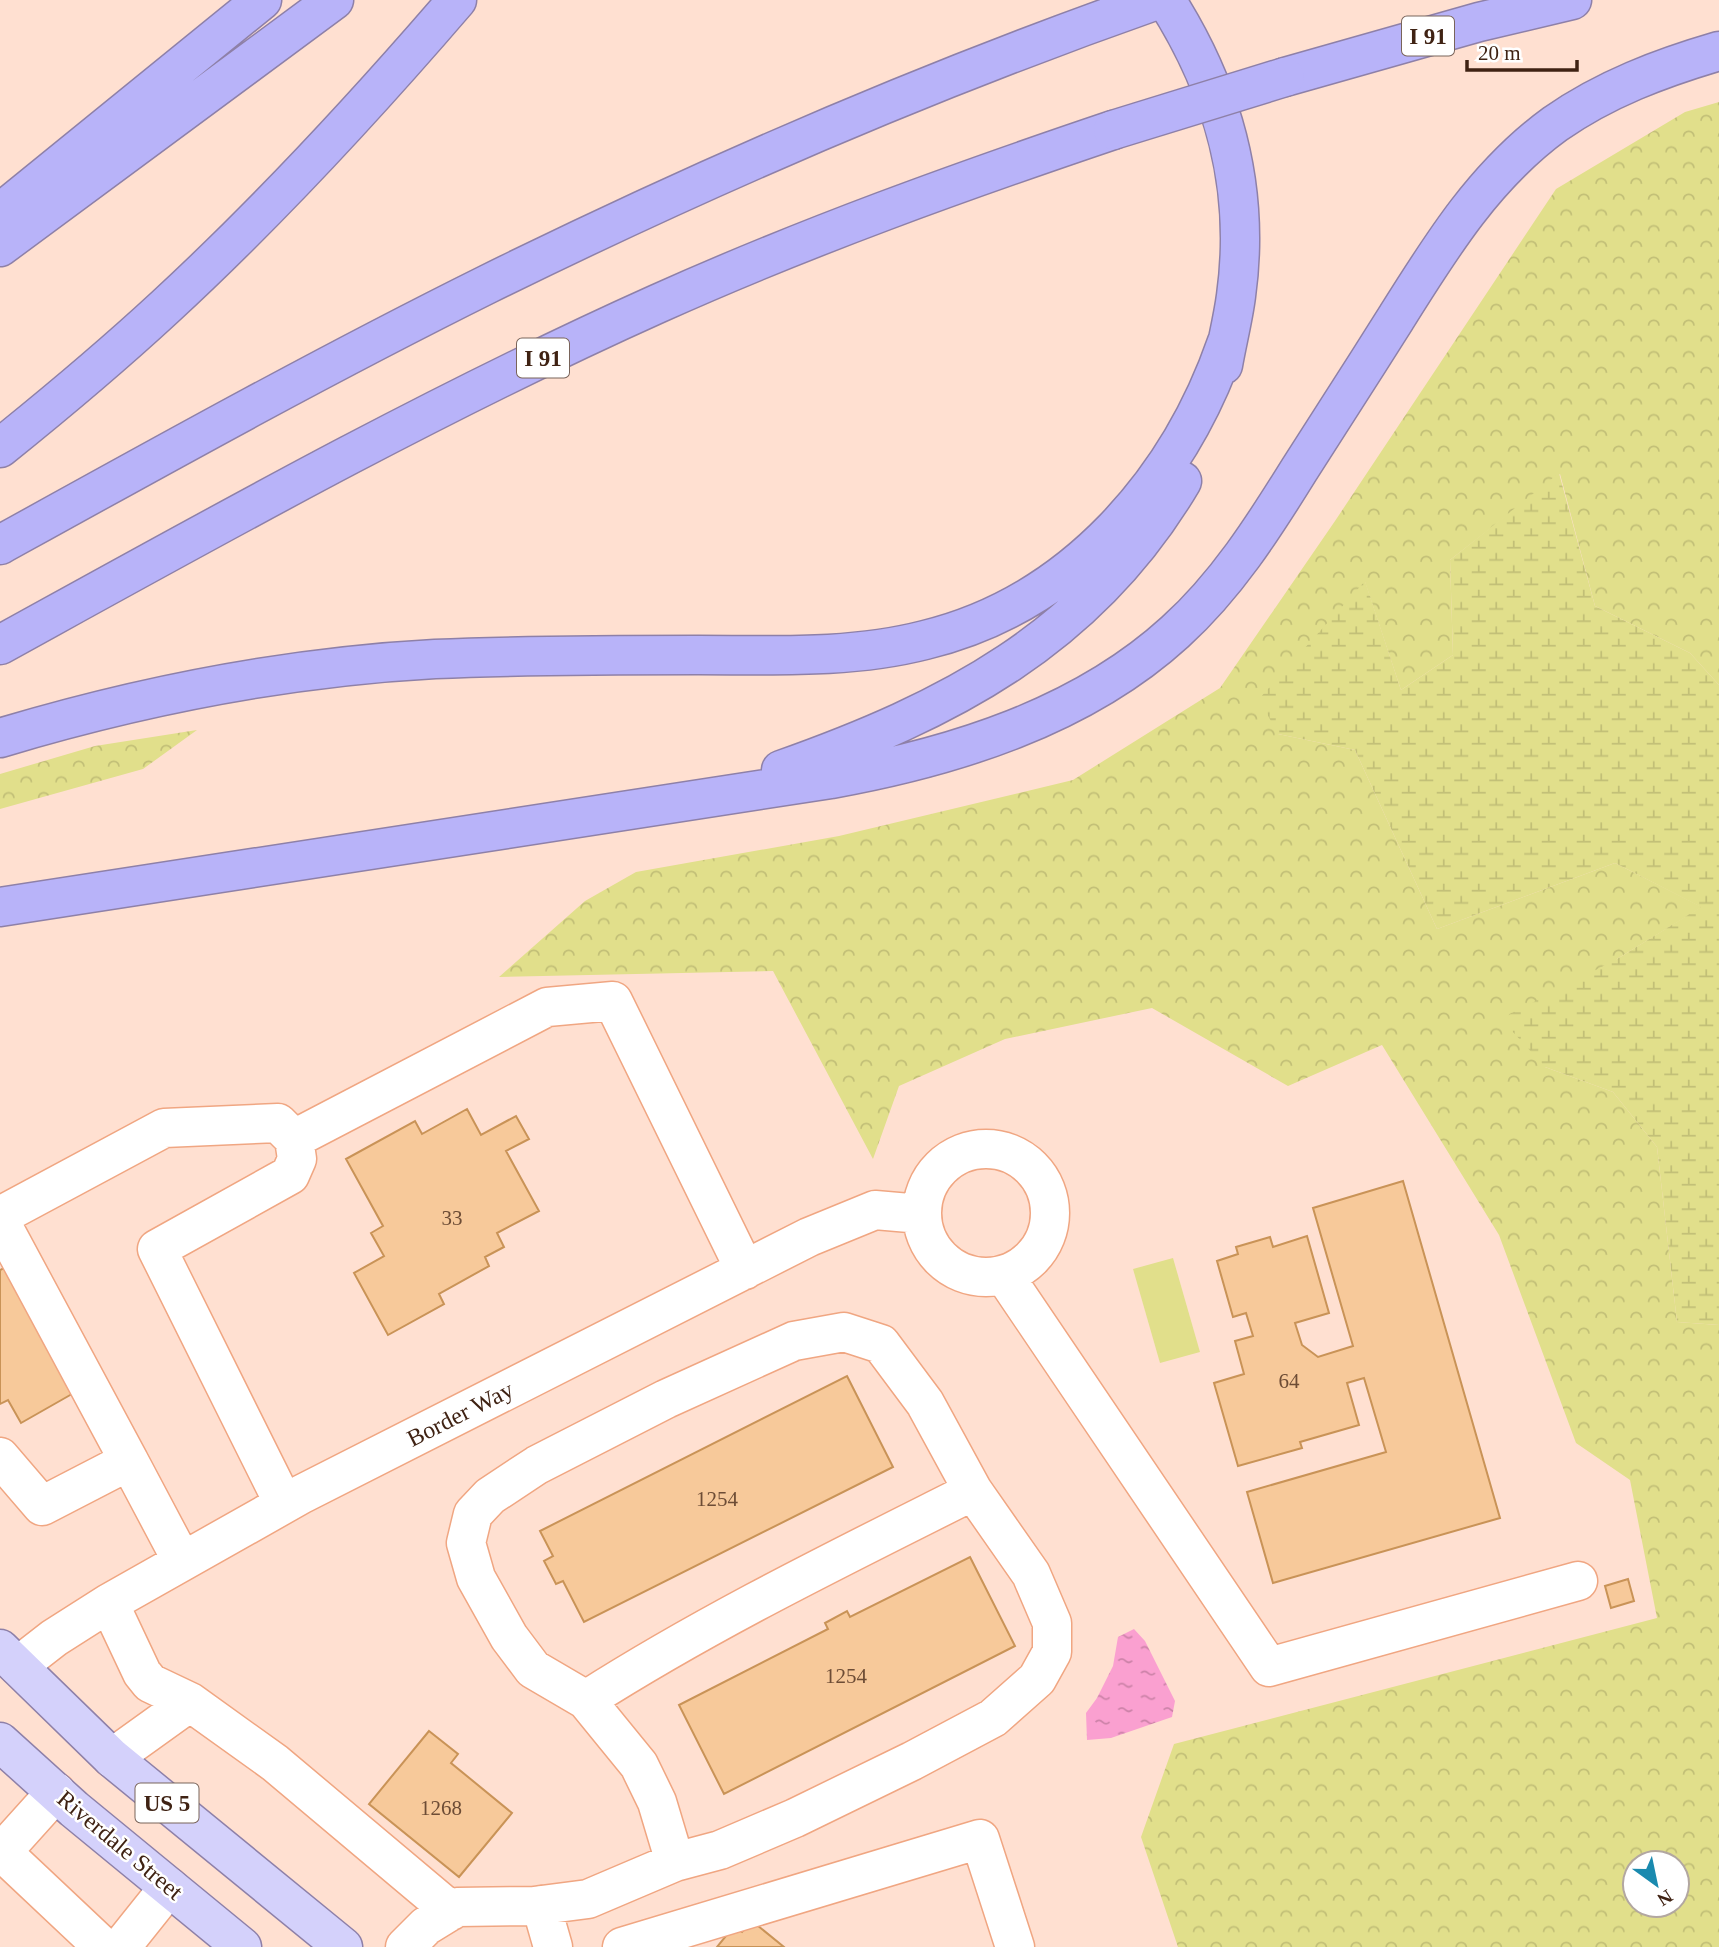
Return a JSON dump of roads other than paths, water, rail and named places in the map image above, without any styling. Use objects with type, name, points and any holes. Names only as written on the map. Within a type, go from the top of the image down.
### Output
[{"type":"highway","points":[[0,213],[262,0]]},
{"type":"highway","points":[[0,247],[334,0]]},
{"type":"highway","points":[[0,448],[155,316],[232,243],[325,147],[457,0]]},
{"type":"highway","points":[[0,545],[243,411],[487,284],[730,171],[854,117],[1051,38],[1157,0]]},
{"type":"highway","points":[[575,820],[624,812],[724,787],[832,751],[920,714],[1031,648],[1082,607],[1149,534],[1188,470],[1206,426],[1236,295],[1239,249],[1234,162],[1223,119],[1211,83],[1196,51],[1167,0]]},
{"type":"highway","name":"I 91","points":[[0,645],[404,426],[657,304],[780,251],[906,202],[1113,130],[1285,77],[1479,22],[1572,0]]},
{"type":"highway","points":[[0,907],[831,779],[933,757],[1039,718],[1102,685],[1132,665],[1174,633],[1200,607],[1245,553],[1435,256],[1492,180],[1532,142],[1590,102],[1642,77],[1719,51]]},
{"type":"highway","points":[[0,738],[163,696],[295,674],[363,666],[561,654],[820,654],[872,650],[950,633],[1008,608],[1054,580],[1104,539],[1127,516],[1148,492],[1182,442],[1206,396],[1227,342]]},
{"type":"main road","name":"US 5","points":[[9,1657],[112,1758],[343,1947]]},
{"type":"main road","name":"Riverdale Street","points":[[0,1742],[242,1947]]},
{"type":"street","points":[[294,1139],[547,1007],[613,1002],[745,1270]]},
{"type":"street","points":[[182,1561],[0,1219],[164,1128],[278,1123],[294,1139],[297,1159],[290,1175],[157,1249],[284,1504]]},
{"type":"street","points":[[995,1148],[1016,1155],[1035,1169],[1046,1187],[1051,1209],[1048,1231],[1038,1251],[1022,1267],[1004,1275],[984,1277],[965,1274],[947,1265],[933,1251],[924,1233],[921,1214],[925,1192],[936,1172],[952,1157],[973,1149],[995,1148]]},
{"type":"street","name":"Border Way","points":[[9,1657],[54,1638],[109,1602],[284,1504],[809,1237],[874,1210],[921,1214]]},
{"type":"street","points":[[1004,1275],[1269,1667],[1578,1581]]},
{"type":"street","points":[[405,1947],[426,1926],[457,1907],[541,1905],[588,1899],[675,1863],[720,1850],[795,1818],[993,1718],[1037,1679],[1052,1652],[1052,1623],[1031,1574],[973,1491],[925,1403],[881,1344],[844,1332],[794,1341],[666,1399],[537,1465],[490,1496],[473,1514],[466,1543],[476,1578],[509,1637],[533,1669],[586,1700],[639,1765],[657,1802],[675,1863]]},
{"type":"street","points":[[0,1457],[42,1506],[130,1461]]},
{"type":"street","points":[[586,1700],[657,1654],[973,1491]]},
{"type":"street","points":[[109,1602],[142,1673],[150,1683],[190,1702],[275,1763],[451,1911]]},
{"type":"street","points":[[112,1758],[190,1702]]},
{"type":"street","points":[[56,1792],[1,1851],[103,1947]]},
{"type":"street","points":[[622,1947],[980,1839],[1014,1947]]},
{"type":"street","points":[[121,1947],[169,1887]]},
{"type":"street","points":[[541,1905],[553,1947]]},
{"type":"water","points":[[1134,1629],[1145,1641],[1175,1701],[1172,1717],[1111,1738],[1087,1740],[1086,1713],[1113,1666],[1118,1637]]}]
